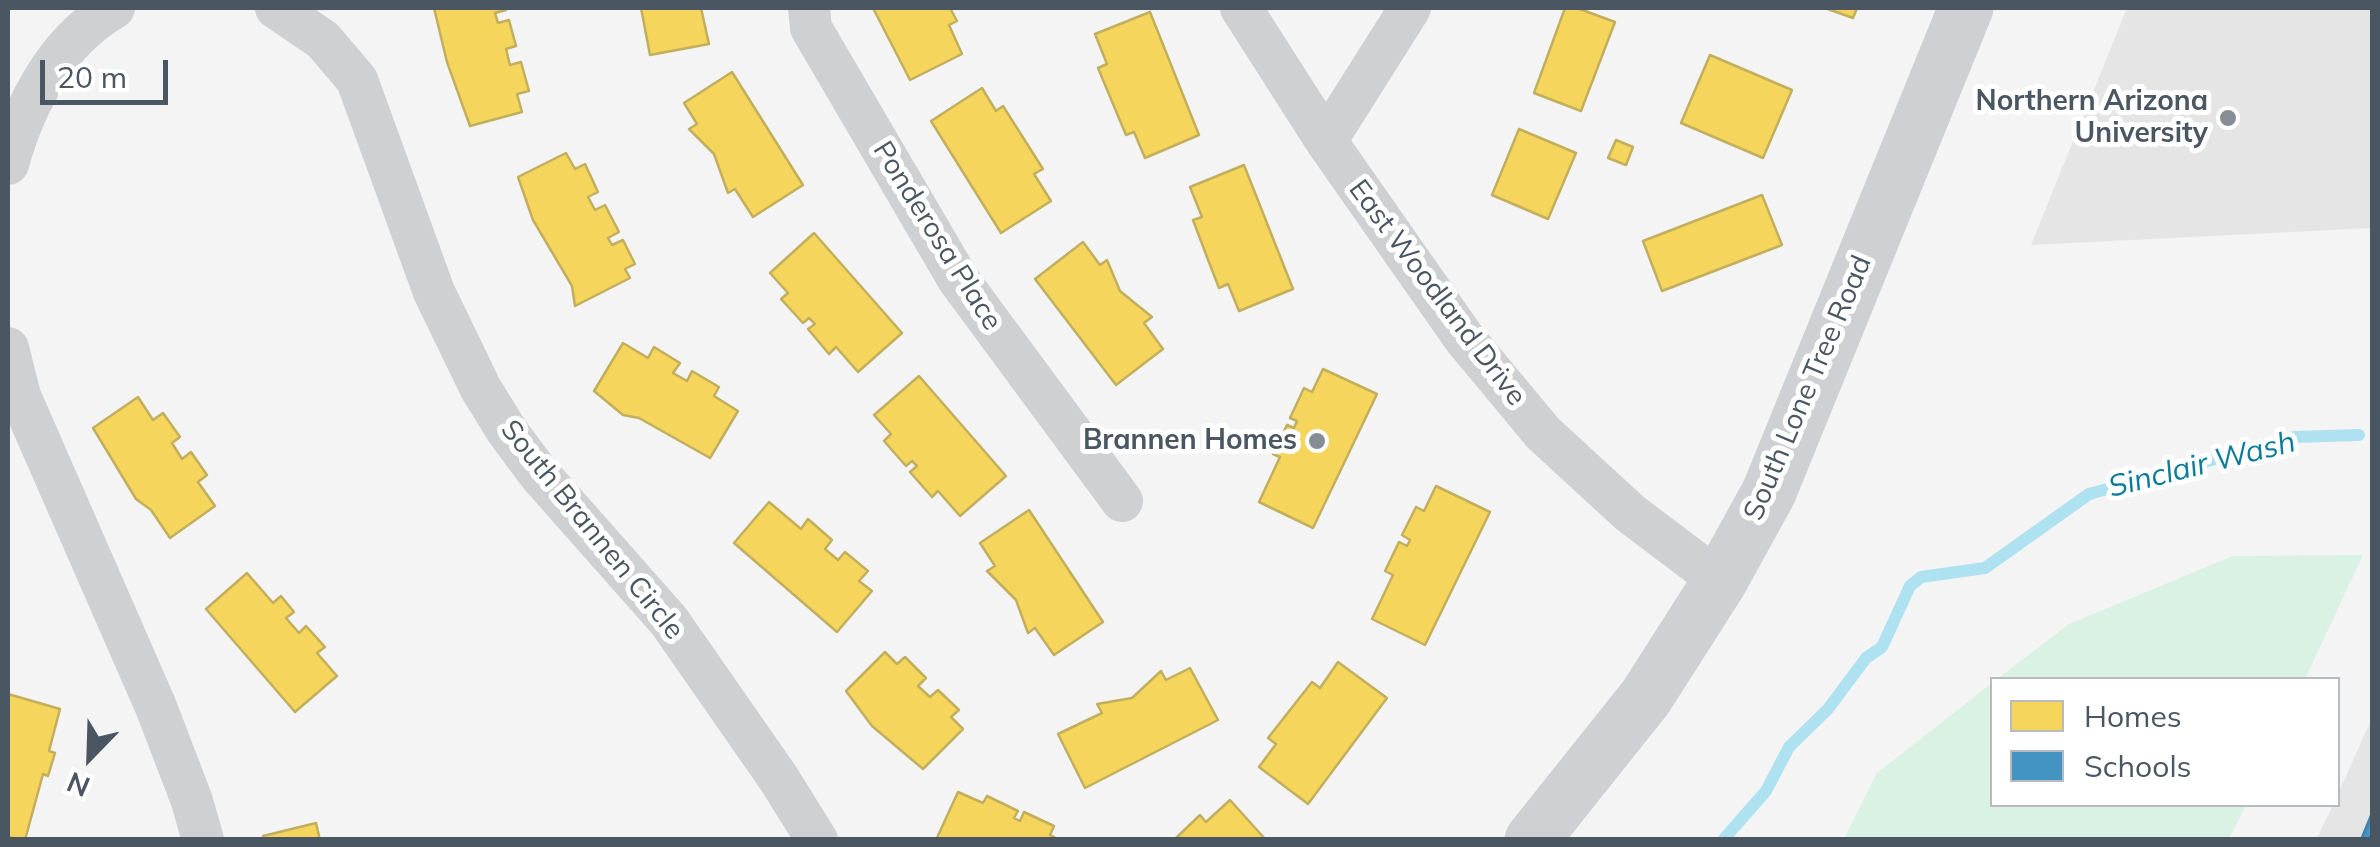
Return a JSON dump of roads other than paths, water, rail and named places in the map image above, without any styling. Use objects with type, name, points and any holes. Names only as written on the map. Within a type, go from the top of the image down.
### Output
[{"type":"main road","name":"South Lone Tree Road","points":[[1532,840],[1646,696],[1720,581],[1769,492],[1966,8]]},
{"type":"street","points":[[8,164],[22,120],[58,58],[82,31],[114,8]]},
{"type":"street","name":"South Brannen Circle","points":[[276,8],[323,40],[358,80],[434,292],[481,389],[507,431],[539,474],[670,621],[818,840]]},
{"type":"street","name":"Ponderosa Place","points":[[809,8],[810,28],[958,279],[1122,502]]},
{"type":"street","name":"East Woodland Drive","points":[[1241,8],[1326,141],[1464,338],[1543,433],[1630,513],[1720,581]]},
{"type":"street","points":[[1326,141],[1410,8]]},
{"type":"street","points":[[8,348],[31,423],[156,707],[192,801],[202,840]]},
{"type":"waterway","name":"Sinclair Wash","points":[[1723,840],[1766,791],[1789,747],[1828,709],[1866,658],[1882,647],[1910,586],[1921,577],[1985,568],[2089,494],[2294,437],[2359,435]]},
{"type":"place","name":"Northern Arizona University","points":[[2228,118]]},
{"type":"place","name":"Brannen Homes","points":[[1317,441]]}]
